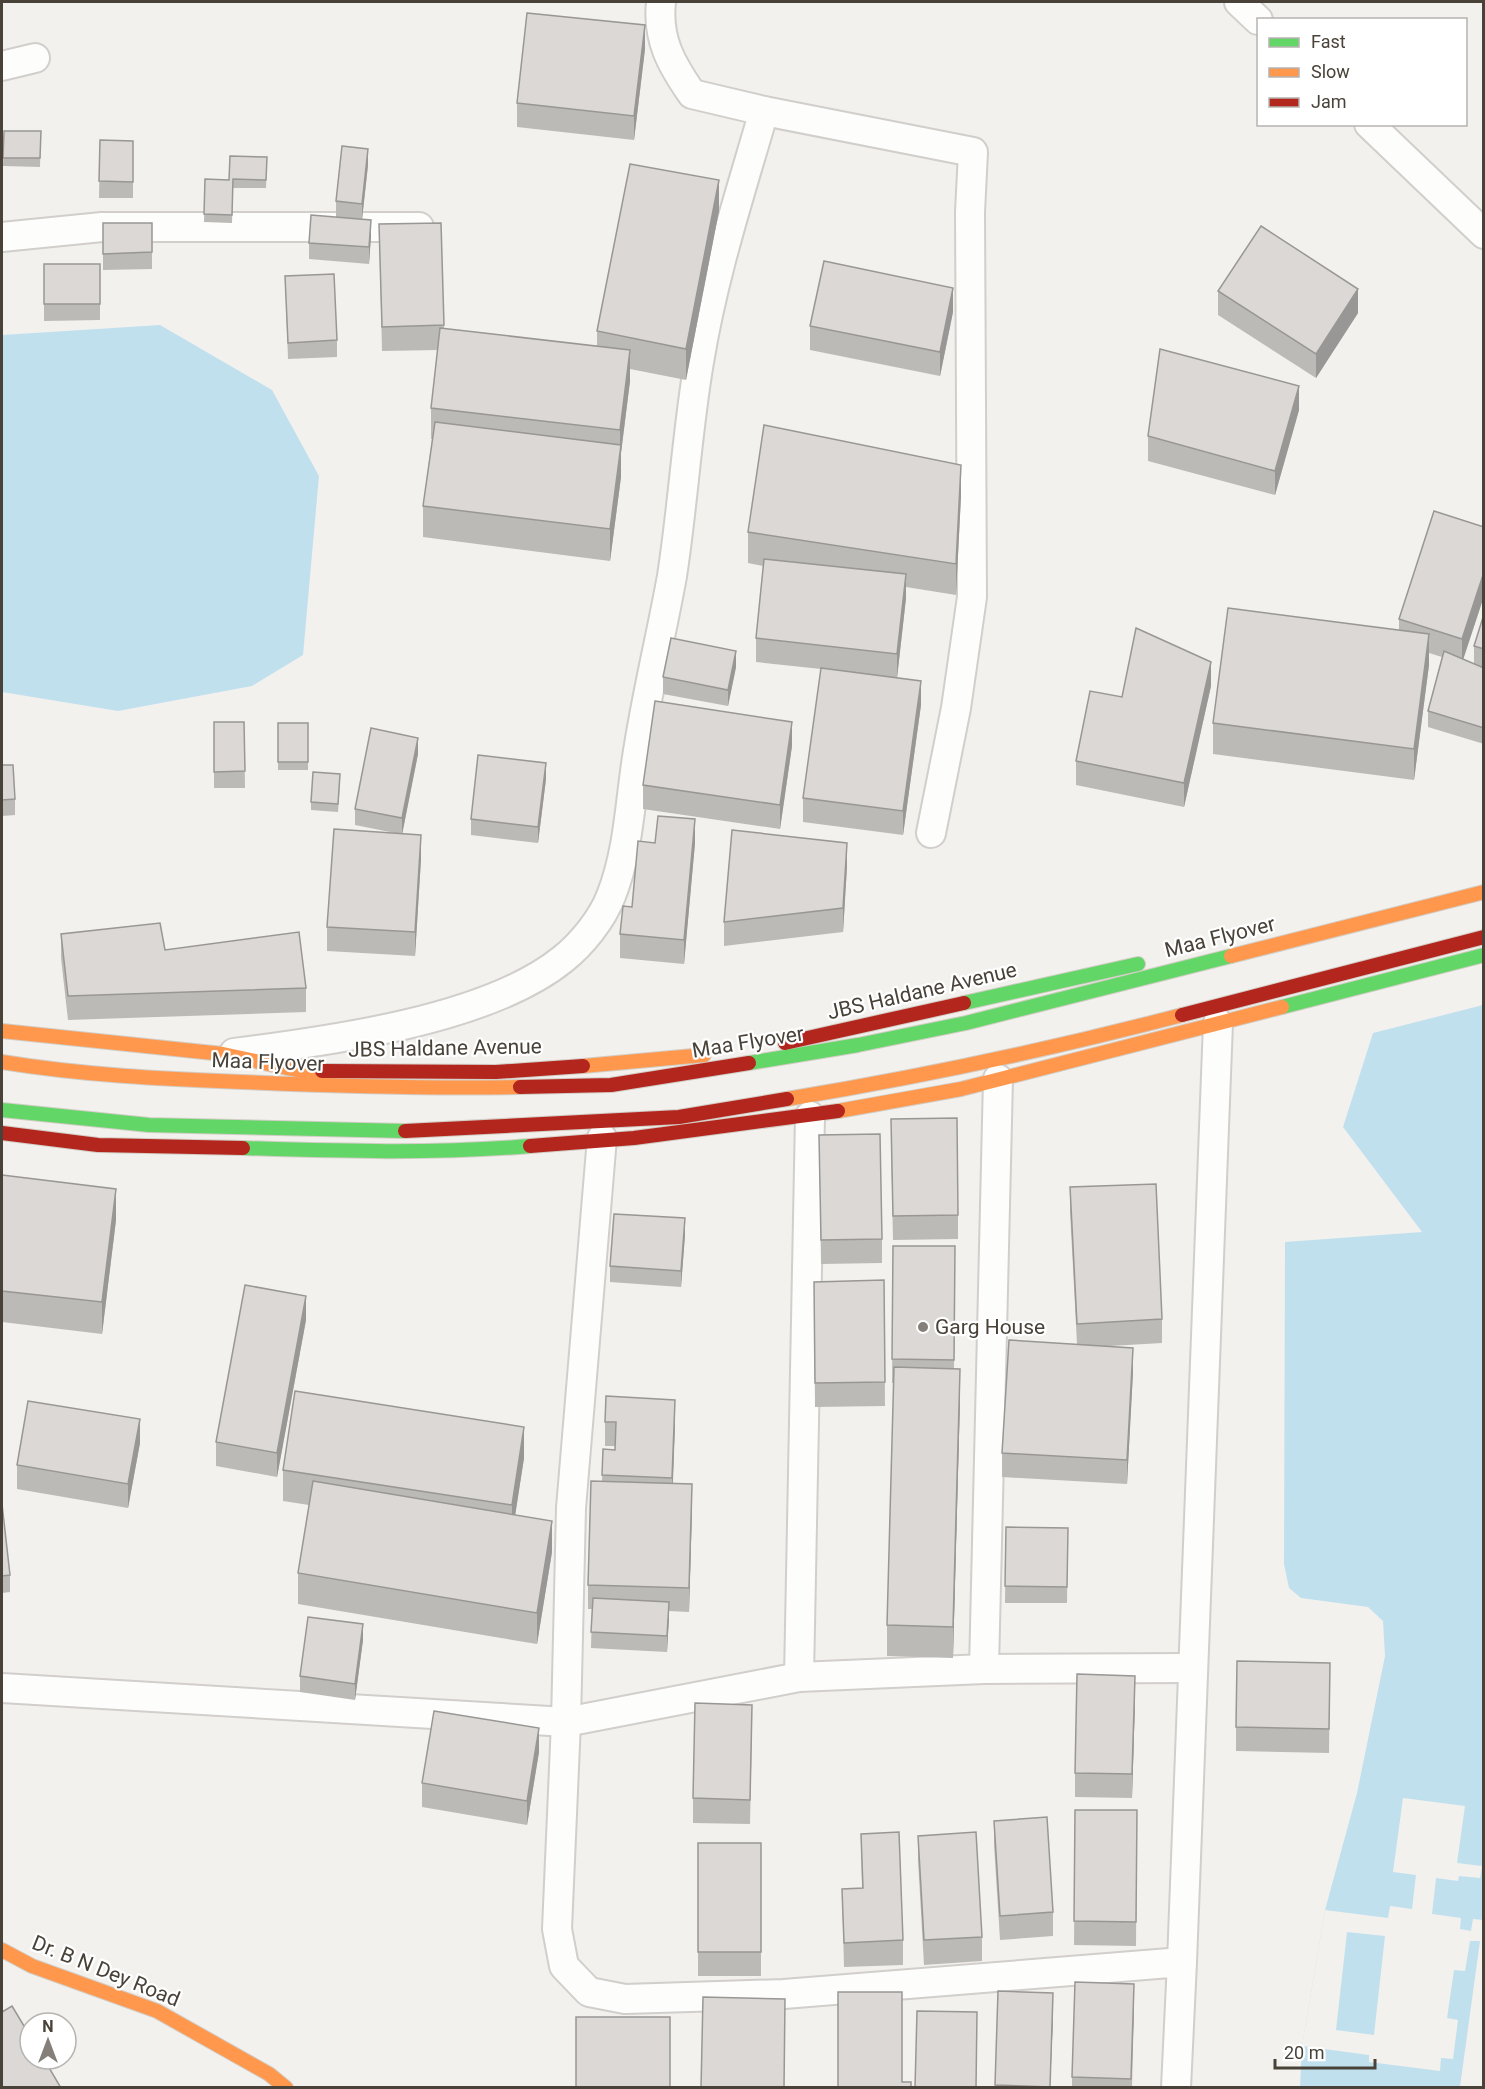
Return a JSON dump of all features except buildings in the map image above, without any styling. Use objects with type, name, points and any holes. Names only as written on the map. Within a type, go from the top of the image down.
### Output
[{"type":"main road","points":[[1170,957],[1484,879]]},
{"type":"main road","name":"Maa Flyover","points":[[2,1062],[58,1071],[148,1078],[404,1089],[611,1085],[858,1045],[966,1023],[1484,892]]},
{"type":"main road","points":[[2,1110],[149,1125],[352,1130],[487,1128],[679,1118],[868,1086],[1075,1043],[1484,937]]},
{"type":"main road","points":[[2,1134],[98,1144],[241,1146],[355,1151],[481,1150],[602,1138],[634,1138],[810,1116],[961,1089],[1484,955]]},
{"type":"main road","name":"JBS Haldane Avenue","points":[[776,1044],[1147,962]]},
{"type":"main road","name":"JBS Haldane Avenue","points":[[2,1031],[223,1054],[301,1071],[496,1072],[671,1059],[718,1053]]},
{"type":"main road","name":"Dr. B N Dey Road","points":[[2,1950],[32,1966],[157,2012],[269,2074],[286,2088]]},
{"type":"street","points":[[661,2],[659,18],[670,63],[692,94],[764,111],[973,152],[970,212],[972,597],[956,708],[931,833]]},
{"type":"street","points":[[1239,2],[1257,19]]},
{"type":"street","points":[[2,66],[35,58]]},
{"type":"street","points":[[223,1054],[330,1039],[440,1015],[514,990],[564,959],[604,913],[617,877],[625,841],[639,747],[672,574],[698,365],[710,300],[764,111]]},
{"type":"street","points":[[1371,126],[1484,234]]},
{"type":"street","points":[[2,237],[102,227],[425,227]]},
{"type":"street","points":[[1176,2088],[1218,1023]]},
{"type":"street","points":[[984,1669],[998,1079]]},
{"type":"street","points":[[799,1677],[810,1116]]},
{"type":"street","points":[[602,1138],[571,1508],[566,1722],[557,1929],[564,1966],[589,1992],[625,1999],[784,1994],[1182,1962]]},
{"type":"street","points":[[2,1688],[566,1722],[799,1677],[984,1669],[1193,1668]]},
{"type":"water","points":[[160,325],[272,390],[319,476],[303,655],[252,686],[118,711],[2,692],[2,335]]},
{"type":"water","points":[[1483,1005],[1483,2087],[1300,2087],[1302,2046],[1325,1910],[1357,1793],[1385,1656],[1383,1621],[1368,1607],[1301,1598],[1289,1588],[1284,1564],[1285,1242],[1422,1232],[1343,1127],[1373,1033]]},
{"type":"pier","points":[[1403,1798],[1465,1806],[1457,1863],[1482,1866],[1480,1878],[1459,1876],[1458,1881],[1436,1878],[1432,1914],[1461,1918],[1460,1929],[1471,1931],[1473,1919],[1483,1920],[1483,2087],[1460,2087],[1480,1941],[1470,1941],[1465,1971],[1454,1970],[1447,2018],[1458,2020],[1453,2059],[1441,2058],[1440,2071],[1369,2062],[1369,2055],[1302,2046],[1325,1910],[1388,1918],[1390,1906],[1412,1909],[1416,1875],[1393,1872]],"holes":[[[1347,1932],[1385,1936],[1374,2035],[1336,2030]]]},
{"type":"traffic: fast","points":[[1282,1007],[1484,955]]},
{"type":"traffic: fast","points":[[749,1063],[858,1045],[966,1023],[1231,956]]},
{"type":"traffic: fast","points":[[964,1003],[1138,964]]},
{"type":"traffic: fast","points":[[2,1110],[149,1125],[405,1131]]},
{"type":"traffic: fast","points":[[243,1148],[423,1151],[530,1146]]},
{"type":"traffic: slow","points":[[1231,956],[1484,892]]},
{"type":"traffic: slow","points":[[838,1111],[961,1089],[1282,1007]]},
{"type":"traffic: slow","points":[[787,1099],[986,1062],[1182,1015]]},
{"type":"traffic: slow","points":[[2,1031],[223,1054],[301,1071],[322,1071]]},
{"type":"traffic: slow","points":[[583,1066],[704,1055]]},
{"type":"traffic: slow","points":[[2,1062],[92,1073],[182,1079],[381,1087],[520,1087]]},
{"type":"traffic: slow","points":[[2,1950],[32,1966],[157,2011],[269,2074],[286,2088]]},
{"type":"traffic: jam","points":[[1182,1015],[1484,937]]},
{"type":"traffic: jam","points":[[785,1043],[964,1003]]},
{"type":"traffic: jam","points":[[520,1087],[611,1085],[749,1063]]},
{"type":"traffic: jam","points":[[322,1071],[496,1072],[583,1066]]},
{"type":"traffic: jam","points":[[405,1131],[679,1117],[787,1099]]},
{"type":"traffic: jam","points":[[530,1146],[634,1138],[838,1111]]},
{"type":"traffic: jam","points":[[2,1133],[98,1145],[243,1148]]},
{"type":"place","name":"Garg House","points":[[923,1327]]}]
